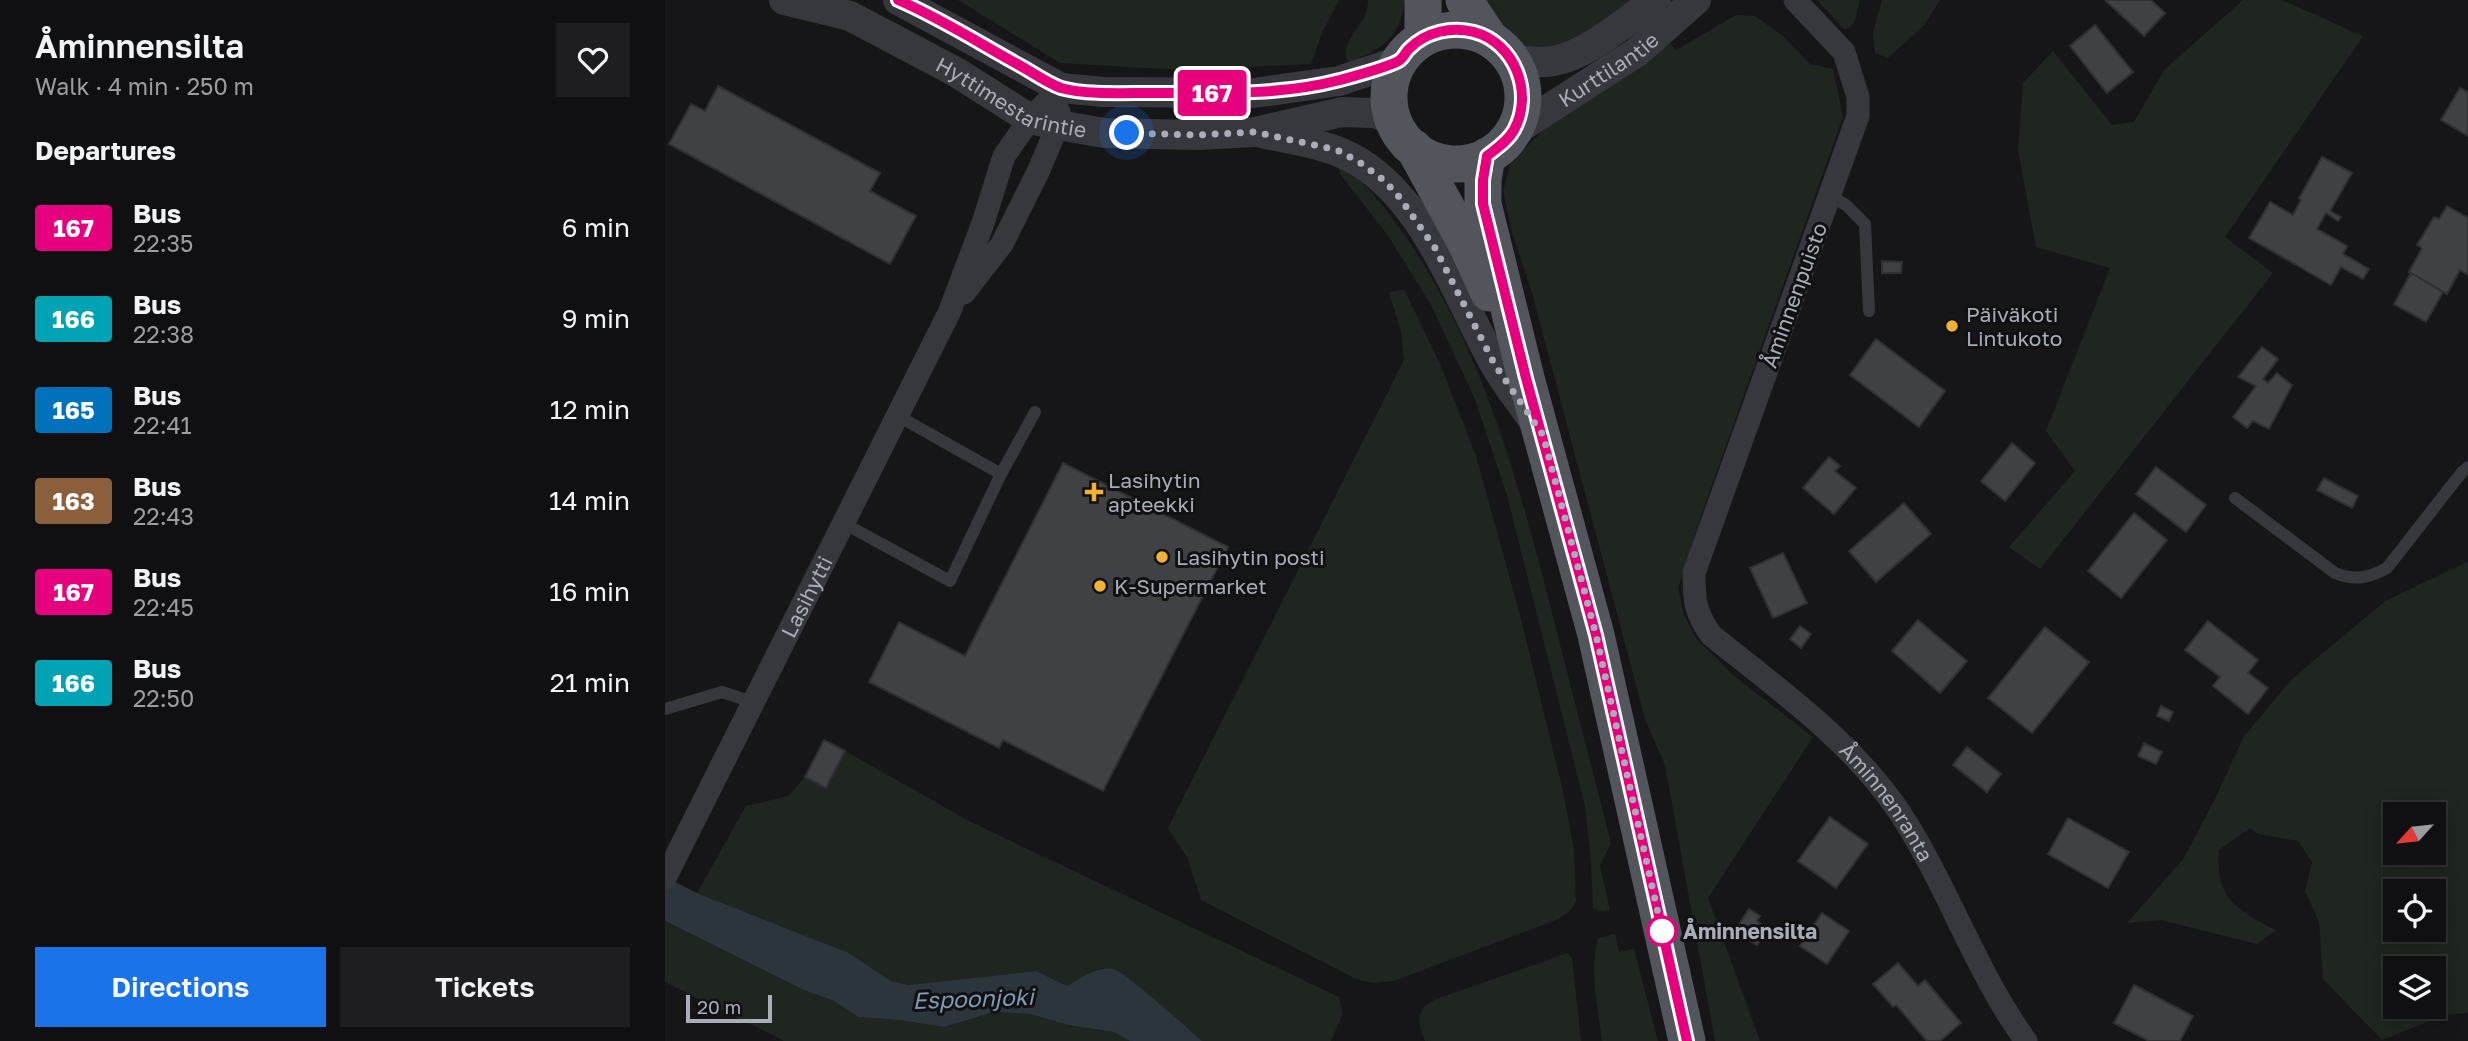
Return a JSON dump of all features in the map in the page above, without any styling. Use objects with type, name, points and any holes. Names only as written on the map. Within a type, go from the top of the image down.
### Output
[{"type":"main road","points":[[1423,0],[1411,49],[1392,75],[1389,89],[1389,104],[1401,135],[1427,157],[1442,162],[1457,163],[1500,144]]},
{"type":"main road","points":[[1464,0],[1521,81],[1523,98],[1520,116],[1500,144],[1483,180],[1483,204],[1526,378],[1596,635],[1687,1041]]},
{"type":"main road","points":[[1411,49],[1439,32],[1457,30],[1474,32],[1500,49]]},
{"type":"main road","points":[[1414,148],[1467,245],[1526,378]]},
{"type":"street","name":"Hyttimestarintie","points":[[898,0],[1061,88],[1104,92],[1254,93],[1339,81],[1411,49]]},
{"type":"street","name":"Kurttilantie","points":[[1500,49],[1534,62],[1570,57],[1656,0]]},
{"type":"street","name":"Kurttilantie","points":[[1500,144],[1637,52],[1696,0]]},
{"type":"street","name":"Åminnenpuisto","points":[[1695,604],[1694,573],[1858,116],[1858,97],[1844,52],[1795,0]]},
{"type":"street","name":"Hyttimestarintie","points":[[800,2],[852,8],[1044,122],[1104,133],[1198,135],[1255,132],[1342,112],[1374,113],[1393,119]]},
{"type":"street","name":"Lasihytti","points":[[949,313],[1002,244],[1038,172],[1044,122],[1061,88]]},
{"type":"street","name":"Lasihytti","points":[[665,878],[949,313],[983,223],[1004,156],[1044,122]]},
{"type":"street","name":"Hyttimestarintie","points":[[1255,132],[1337,150],[1385,181],[1435,248],[1495,365],[1543,435]]},
{"type":"street","name":"Åminnenranta","points":[[1695,604],[1711,635],[1823,726],[1864,767],[1898,811],[1928,858],[1996,993],[2025,1041]]},
{"type":"lane","points":[[1830,196],[1846,205],[1865,224],[1868,311]]},
{"type":"lane","points":[[843,523],[950,581],[1001,474],[1035,412]]},
{"type":"lane","points":[[898,416],[1001,474]]},
{"type":"lane","points":[[2235,498],[2335,573],[2346,578],[2359,579],[2387,568],[2468,467]]},
{"type":"lane","points":[[665,709],[722,692],[753,702]]},
{"type":"shaded area","points":[[958,0],[1339,0],[1322,33],[1311,64],[1183,70],[1060,63]]},
{"type":"shaded area","points":[[1368,0],[1405,0],[1394,34],[1380,47],[1348,63],[1347,47],[1364,18]]},
{"type":"shaded area","points":[[1477,0],[1631,0],[1583,34],[1565,43],[1548,48],[1530,48],[1512,41],[1495,27]]},
{"type":"shaded area","points":[[1817,0],[1860,0],[1854,23],[1845,30]]},
{"type":"shaded area","points":[[1882,0],[1940,0],[1925,24],[1888,58],[1875,53],[1873,33]]},
{"type":"shaded area","points":[[2243,0],[2282,0],[2363,36],[2225,237],[2273,273],[2040,569],[2009,547],[2075,471],[2046,431],[2110,268],[2036,247],[2018,150],[2023,83],[2053,51],[2112,125],[2134,122],[2164,70]]},
{"type":"shaded area","points":[[1736,15],[1755,16],[1783,36],[1810,64],[1833,69],[1843,117],[1702,513],[1678,588],[1684,615],[1696,638],[1733,675],[1813,737],[1708,898],[1760,1041],[1715,1041],[1665,765],[1645,719],[1503,191],[1511,162],[1550,124],[1670,43],[1676,50]]},
{"type":"shaded area","points":[[1338,164],[1358,179],[1383,206],[1433,280],[1478,372],[1496,420],[1527,518],[1611,843],[1600,865],[1610,910],[1602,912],[1593,908],[1585,806],[1507,495],[1475,399],[1431,305],[1389,237],[1340,174]]},
{"type":"shaded area","points":[[1404,289],[1441,366],[1476,456],[1520,615],[1563,791],[1574,850],[1576,901],[1568,912],[1548,923],[1394,981],[1374,983],[1356,979],[1201,900],[1188,859],[1168,828],[1404,360],[1401,331],[1389,293]]},
{"type":"shaded area","points":[[2468,561],[2468,1013],[2446,1015],[2446,956],[2383,956],[2383,1019],[2435,1019],[2382,1040],[2323,979],[2319,922],[2305,891],[2312,862],[2298,841],[2258,834],[2250,828],[2219,850],[2220,880],[2231,901],[2250,916],[2276,930],[2257,944],[2161,920],[2127,923],[2184,858],[2244,736],[2292,679],[2384,602]]},
{"type":"shaded area","points":[[845,751],[971,822],[1339,997],[1343,1014],[1331,1041],[1202,1041],[1130,979],[1099,969],[1067,986],[1036,971],[910,985],[891,981],[849,953],[697,893],[746,806],[788,796],[805,777],[826,788]]},
{"type":"shaded area","points":[[665,921],[804,990],[834,1001],[858,1017],[944,1027],[994,1012],[1030,1014],[1068,1025],[1114,1032],[1130,1041],[784,1041],[665,982]]},
{"type":"shaded area","points":[[1615,934],[1619,952],[1634,949],[1658,1041],[1602,1041],[1595,989],[1595,951],[1598,938]]},
{"type":"shaded area","points":[[1568,953],[1572,959],[1581,1041],[1425,1041],[1419,1022],[1421,1012],[1429,1003]]},
{"type":"water","name":"Espoonjoki","points":[[665,877],[697,893],[849,953],[891,981],[909,985],[1036,971],[1067,986],[1095,971],[1113,969],[1143,990],[1202,1041],[1130,1041],[1114,1032],[1068,1025],[1030,1014],[994,1012],[944,1027],[858,1017],[834,1001],[804,990],[665,921]]},
{"type":"building","points":[[2105,0],[2151,0],[2165,13],[2144,36]]},
{"type":"building","points":[[2095,25],[2133,72],[2107,93],[2070,46]]},
{"type":"building","points":[[718,86],[880,173],[870,191],[916,216],[890,264],[669,144],[691,104],[705,111]]},
{"type":"building","points":[[2460,88],[2468,92],[2468,136],[2441,120]]},
{"type":"building","points":[[2322,157],[2352,173],[2330,211],[2341,217],[2338,221],[2326,213],[2317,229],[2347,246],[2343,254],[2369,269],[2363,279],[2341,267],[2331,285],[2249,238],[2270,202],[2293,215],[2301,200],[2299,198]]},
{"type":"building","points":[[2447,206],[2468,218],[2468,275],[2460,270],[2447,294],[2409,272],[2422,248],[2417,245],[2434,217],[2439,219]]},
{"type":"building","points":[[1882,261],[1902,262],[1901,273],[1882,273]]},
{"type":"building","points":[[2411,273],[2443,292],[2426,322],[2394,304]]},
{"type":"building","points":[[1876,339],[1945,391],[1919,427],[1850,375]]},
{"type":"building","points":[[2262,347],[2278,359],[2263,379],[2268,383],[2277,373],[2292,385],[2269,429],[2253,421],[2247,428],[2233,417],[2256,386],[2238,377]]},
{"type":"building","points":[[2012,443],[2035,463],[2005,501],[1981,481]]},
{"type":"building","points":[[1829,457],[1840,466],[1835,471],[1856,488],[1834,514],[1803,488]]},
{"type":"building","points":[[1063,463],[1228,547],[1103,791],[1003,740],[999,748],[869,682],[899,622],[965,656]]},
{"type":"building","points":[[2156,467],[2206,505],[2186,532],[2136,494]]},
{"type":"building","points":[[2324,478],[2358,496],[2352,508],[2317,490]]},
{"type":"building","points":[[1904,503],[1931,534],[1876,582],[1849,551]]},
{"type":"building","points":[[2134,513],[2167,540],[2121,598],[2088,571]]},
{"type":"building","points":[[1783,553],[1807,603],[1773,618],[1750,568]]},
{"type":"building","points":[[1918,620],[1967,661],[1940,693],[1892,651]]},
{"type":"building","points":[[2208,621],[2258,660],[2248,673],[2268,688],[2248,714],[2213,686],[2220,677],[2185,650]]},
{"type":"building","points":[[1800,626],[1811,634],[1801,648],[1790,639]]},
{"type":"building","points":[[2045,627],[2089,662],[2032,733],[1988,698]]},
{"type":"building","points":[[2161,706],[2173,712],[2169,721],[2157,716]]},
{"type":"building","points":[[824,740],[845,751],[826,788],[805,777]]},
{"type":"building","points":[[2144,743],[2162,752],[2156,764],[2138,756]]},
{"type":"building","points":[[1967,747],[2001,774],[1987,792],[1953,765]]},
{"type":"building","points":[[1830,817],[1868,844],[1836,888],[1798,861]]},
{"type":"building","points":[[2068,818],[2129,852],[2108,888],[2048,854]]},
{"type":"building","points":[[1749,909],[1760,916],[1757,921],[1767,929],[1757,945],[1735,931]]},
{"type":"building","points":[[1822,913],[1849,931],[1827,964],[1800,946]]},
{"type":"building","points":[[1898,963],[1918,986],[1925,980],[1961,1023],[1940,1041],[1927,1041],[1896,1005],[1893,1007],[1873,984]]},
{"type":"building","points":[[2134,985],[2193,1016],[2180,1041],[2149,1041],[2114,1023]]},
{"type":"bus line","name":"167","points":[[898,0],[1061,88],[1104,92],[1254,93],[1339,81],[1399,61],[1409,48],[1423,38],[1439,32],[1457,30],[1474,32],[1490,39],[1504,50],[1521,81],[1523,98],[1520,116],[1513,132],[1487,156],[1483,204],[1526,378],[1596,635],[1687,1041]]},
{"type":"place","name":"Päiväkoti Lintukoto","points":[[1952,326]]},
{"type":"place","name":"Lasihytin apteekki","points":[[1094,492]]},
{"type":"place","name":"Lasihytin posti","points":[[1162,557]]},
{"type":"place","name":"K-Supermarket","points":[[1100,586]]},
{"type":"place","name":"Åminnensilta","points":[[1662,931]]},
{"type":"route","points":[[1127,133],[1198,135],[1255,132],[1337,150],[1385,181],[1435,248],[1495,365],[1543,435],[1596,635],[1662,931]]}]
